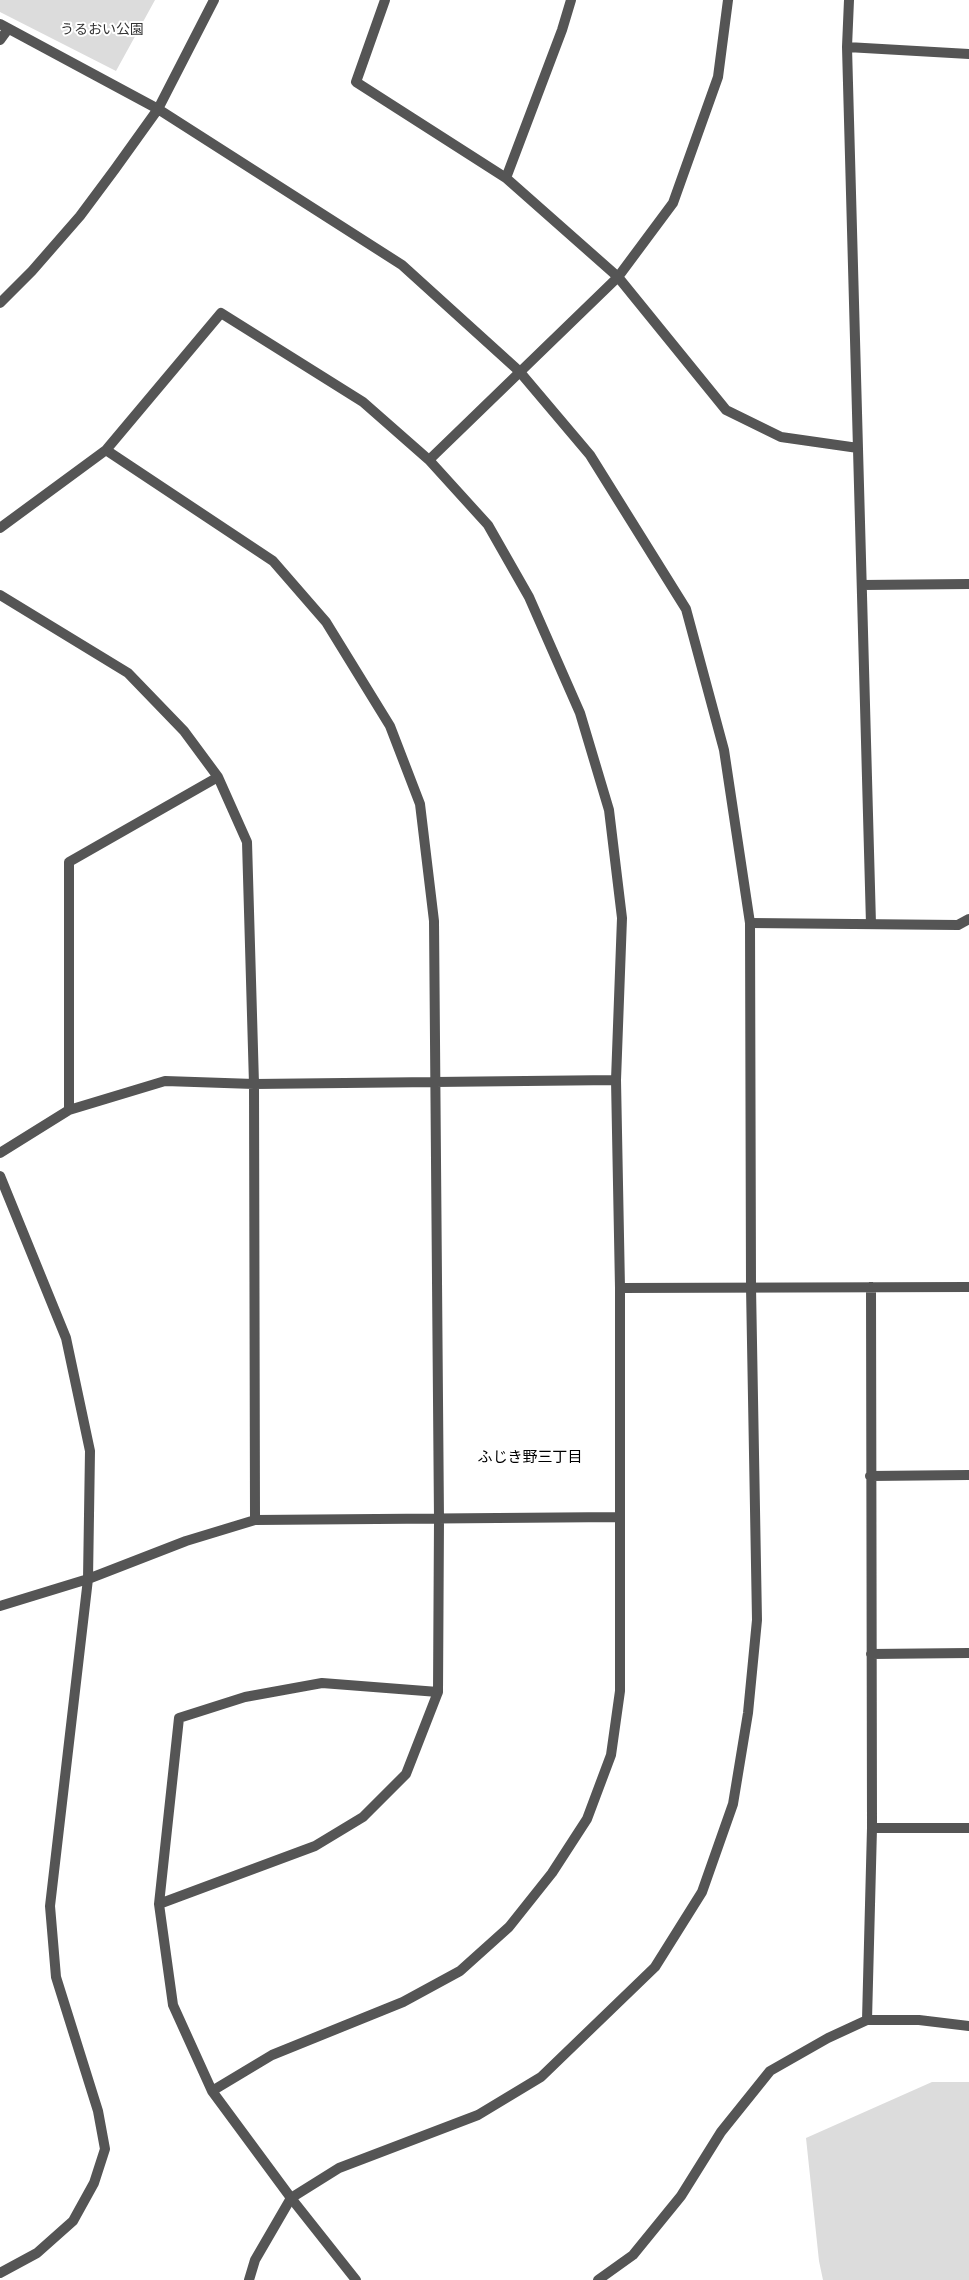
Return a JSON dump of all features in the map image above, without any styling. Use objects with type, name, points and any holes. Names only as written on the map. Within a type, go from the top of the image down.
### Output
[{"type":"street","points":[[0,303],[32,271],[80,216],[158,108],[214,0]]},
{"type":"street","points":[[386,0],[356,82],[506,178],[618,277],[726,410],[781,437],[858,448]]},
{"type":"street","points":[[506,178],[562,30],[571,0]]},
{"type":"street","points":[[429,460],[618,277],[673,204],[718,77],[728,0]]},
{"type":"street","points":[[849,0],[847,47],[871,924]]},
{"type":"street","points":[[0,40],[4,27],[158,108],[402,265],[519,371],[590,456],[686,609],[724,750],[750,923],[750,1287],[757,1620],[748,1713],[733,1804],[702,1892],[655,1967],[540,2077],[478,2115],[339,2168],[291,2198],[255,2260],[249,2280]]},
{"type":"street","points":[[847,47],[969,54]]},
{"type":"street","points":[[0,528],[106,450],[221,313],[364,402],[429,460],[488,525],[529,597],[580,713],[609,810],[622,918],[616,1080],[620,1288],[620,1691],[611,1755],[587,1819],[552,1873],[509,1927],[460,1971],[403,2002],[272,2054],[212,2091]]},
{"type":"street","points":[[106,450],[273,561],[326,622],[390,726],[420,804],[434,921],[439,1519],[438,1692],[406,1774],[364,1817],[315,1846],[159,1904]]},
{"type":"street","points":[[862,585],[969,584]]},
{"type":"street","points":[[0,595],[128,674],[184,731],[218,777],[247,842],[254,1084],[255,1520]]},
{"type":"street","points":[[68,1110],[69,862],[218,777]]},
{"type":"street","points":[[750,923],[958,924],[969,919]]},
{"type":"street","points":[[0,1153],[68,1110],[165,1080],[254,1084],[616,1080]]},
{"type":"street","points":[[0,1176],[66,1338],[90,1451],[88,1579],[50,1906],[56,1977],[98,2111],[105,2149],[94,2183],[73,2221],[38,2253],[0,2273]]},
{"type":"street","points":[[867,2020],[872,1828],[871,1287]]},
{"type":"street","points":[[620,1288],[969,1287]]},
{"type":"street","points":[[870,1476],[969,1475]]},
{"type":"street","points":[[0,1606],[88,1579],[186,1541],[255,1520],[619,1517]]},
{"type":"street","points":[[871,1654],[969,1653]]},
{"type":"street","points":[[356,2280],[291,2198],[212,2091],[173,2005],[159,1904],[179,1718],[245,1697],[322,1683],[438,1692]]},
{"type":"street","points":[[872,1828],[969,1828]]},
{"type":"street","points":[[598,2280],[633,2255],[639,2248],[681,2196],[721,2132],[770,2071],[828,2038],[867,2020],[919,2020],[969,2026]]},
{"type":"green space","name":"うるおい公園","points":[[0,0],[155,0],[116,71],[0,12]]},
{"type":"green space","points":[[932,2082],[969,2082],[969,2280],[823,2280],[819,2261],[806,2138]]},
{"type":"district","name":"ふじき野三丁目","points":[[530,1458]]}]
